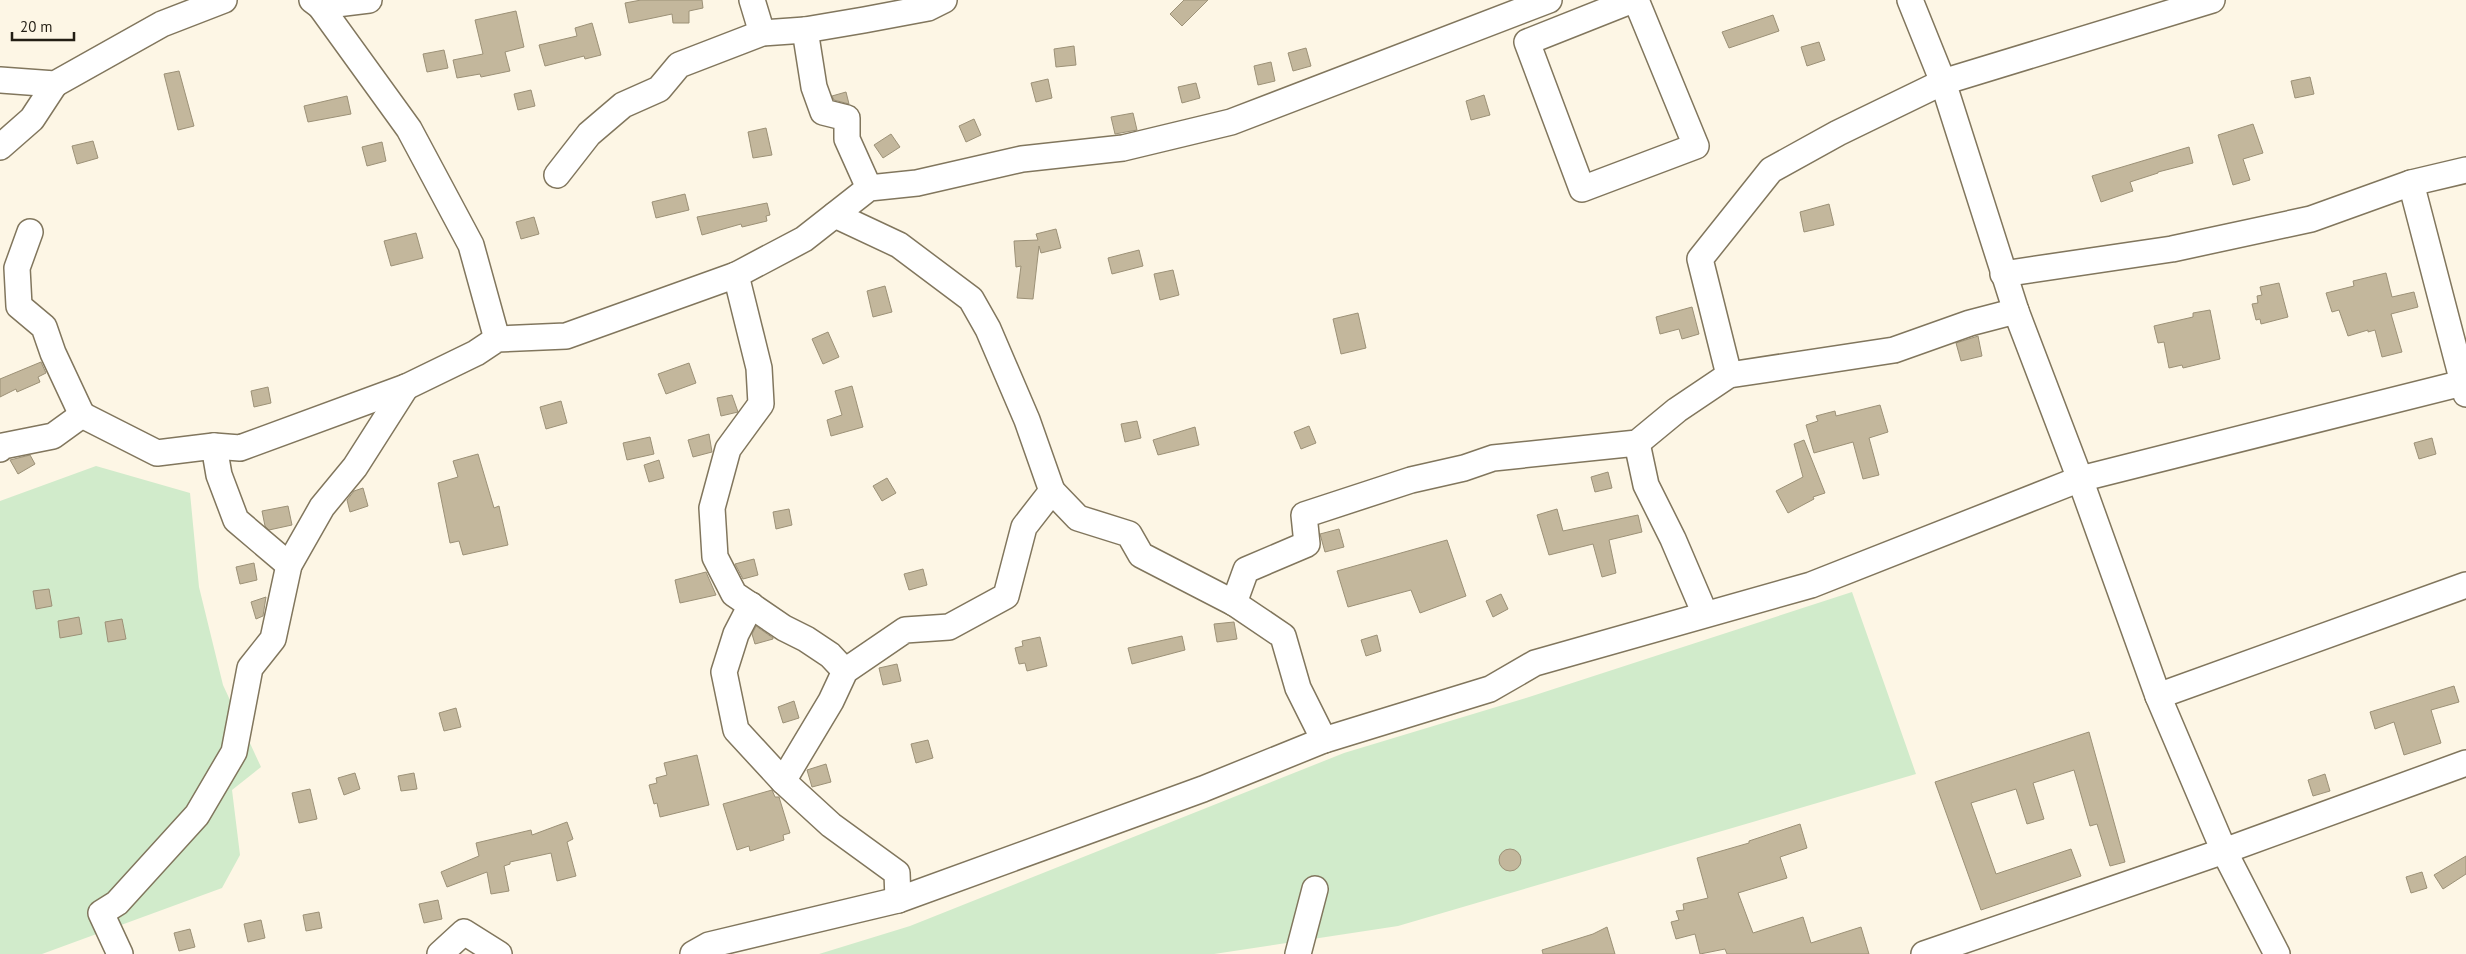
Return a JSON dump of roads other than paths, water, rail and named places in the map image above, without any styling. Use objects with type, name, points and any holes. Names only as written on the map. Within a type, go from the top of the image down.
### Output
[{"type":"street","points":[[0,147],[32,119],[55,84],[162,24],[224,0]]},
{"type":"street","points":[[316,3],[369,0]]},
{"type":"street","points":[[752,0],[762,32]]},
{"type":"street","points":[[557,175],[589,134],[623,106],[659,89],[679,65],[762,32],[804,30],[928,8],[944,0]]},
{"type":"street","points":[[30,232],[16,268],[19,306],[44,327],[53,353],[82,415],[157,453],[214,446],[240,448],[406,387],[476,353],[497,340],[566,336],[736,275],[804,239],[868,188],[917,183],[1022,159],[1123,148],[1231,122],[1549,0]]},
{"type":"street","points":[[1634,0],[1696,146],[1582,190],[1527,42],[1634,0]]},
{"type":"street","points":[[1910,0],[1943,82],[2016,311],[2080,479],[2158,696],[2224,851],[2277,954]]},
{"type":"street","points":[[1729,374],[1700,259],[1771,170],[1838,133],[1943,82],[2212,0]]},
{"type":"street","points":[[316,3],[409,129],[471,245],[497,340]]},
{"type":"street","points":[[804,30],[814,87],[823,112],[847,118],[847,139],[868,188]]},
{"type":"street","points":[[0,80],[55,84]]},
{"type":"street","points":[[2003,274],[2172,249],[2311,219],[2411,183],[2466,170]]},
{"type":"street","points":[[693,954],[710,945],[898,900],[1203,789],[1324,740],[1490,690],[1535,663],[1811,585],[2080,479],[2465,386],[2411,183]]},
{"type":"street","points":[[835,215],[899,245],[971,299],[988,329],[1027,420],[1052,491],[1078,518],[1129,534],[1141,556],[1234,604],[1283,636],[1298,688],[1324,740]]},
{"type":"street","points":[[736,275],[759,368],[761,404],[728,449],[712,508],[715,557],[734,594],[830,655],[845,671]]},
{"type":"street","points":[[1234,604],[1246,570],[1307,544],[1304,515],[1411,480],[1464,468],[1493,458],[1637,443],[1677,410],[1729,374],[1894,350],[1970,323],[2016,311]]},
{"type":"street","points":[[120,954],[100,913],[117,903],[197,814],[234,752],[250,668],[273,639],[289,565],[322,507],[355,467],[406,387]]},
{"type":"street","points":[[0,449],[3,446],[53,436],[82,415]]},
{"type":"street","points":[[1637,443],[1646,485],[1673,539],[1705,614]]},
{"type":"street","points":[[214,446],[219,475],[236,520],[289,565]]},
{"type":"street","points":[[783,781],[831,701],[845,671],[905,630],[949,627],[1006,596],[1024,527],[1052,491]]},
{"type":"street","points":[[2158,696],[2466,585]]},
{"type":"street","points":[[751,605],[736,634],[724,672],[736,730],[783,781],[831,825],[897,873],[898,900]]},
{"type":"street","points":[[1924,954],[2224,851],[2466,763]]},
{"type":"street","points":[[1298,954],[1315,889]]},
{"type":"street","points":[[440,954],[464,932],[499,954]]}]
